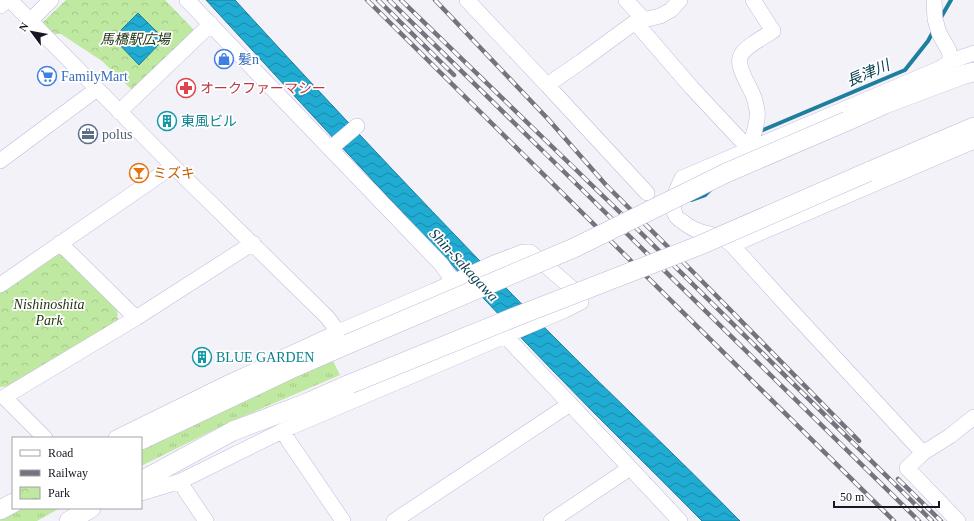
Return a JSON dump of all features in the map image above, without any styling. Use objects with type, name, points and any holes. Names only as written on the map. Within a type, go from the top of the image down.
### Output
[{"type":"street","points":[[0,4],[4,0]]},
{"type":"street","points":[[10,0],[172,166],[253,243],[328,318],[343,338]]},
{"type":"street","points":[[30,20],[51,0]]},
{"type":"street","points":[[187,0],[441,264],[454,282]]},
{"type":"street","points":[[467,0],[647,193]]},
{"type":"street","points":[[626,0],[640,21],[692,88],[749,149]]},
{"type":"street","points":[[547,85],[640,21],[660,16],[671,10],[680,0]]},
{"type":"street","points":[[749,149],[756,126],[758,112],[754,96],[745,79],[740,65],[740,55],[745,49],[773,30],[753,0]]},
{"type":"street","points":[[934,0],[937,26],[949,51],[951,61]]},
{"type":"street","points":[[119,112],[211,24]]},
{"type":"street","points":[[923,453],[732,245],[725,239],[718,236],[691,229],[681,221],[673,204],[682,178],[941,68],[951,61],[974,53]]},
{"type":"street","points":[[118,437],[230,382],[576,247],[726,173],[885,104],[962,75],[974,72]]},
{"type":"street","points":[[0,161],[97,89]]},
{"type":"street","points":[[331,148],[357,126]]},
{"type":"street","points":[[142,480],[233,431],[307,403],[520,315],[698,246],[974,127]]},
{"type":"street","points":[[732,245],[974,141]]},
{"type":"street","points":[[0,285],[172,166]]},
{"type":"street","points":[[60,243],[136,318]]},
{"type":"street","points":[[44,437],[1,397],[136,318],[253,243]]},
{"type":"street","points":[[142,440],[295,367],[343,338],[434,291],[494,263],[523,252],[530,252],[580,296],[581,302],[548,318],[284,430],[181,481],[142,493]]},
{"type":"street","points":[[505,336],[680,521]]},
{"type":"street","points":[[394,521],[570,404]]},
{"type":"street","points":[[958,521],[907,468],[923,453],[950,436],[974,417]]},
{"type":"street","points":[[284,430],[288,440],[343,521]]},
{"type":"street","points":[[551,521],[630,468]]},
{"type":"street","points":[[181,481],[185,490],[206,521]]},
{"type":"street","points":[[0,500],[12,494]]},
{"type":"street","points":[[0,510],[12,504]]},
{"type":"street","points":[[69,521],[89,509]]},
{"type":"green space","name":"馬橋駅広場","points":[[66,0],[165,0],[197,33],[132,90],[102,61],[61,34],[53,34],[42,23]]},
{"type":"green space","name":"Nishinoshita Park","points":[[56,254],[62,254],[117,308],[118,322],[12,386],[0,387],[0,293]]},
{"type":"green space","points":[[333,361],[340,375],[230,422],[142,466],[142,447]]},
{"type":"green space","points":[[19,509],[58,509],[37,521],[0,521],[0,519]]},
{"type":"water","name":"Shin-Sakagawa","points":[[206,0],[235,0],[392,170],[513,295],[740,521],[702,521],[591,410],[510,326]]},
{"type":"water","points":[[138,13],[164,39],[139,65],[113,38]]},
{"type":"waterway","name":"長津川","points":[[940,19],[951,0]]},
{"type":"waterway","name":"長津川","points":[[763,130],[905,70],[928,41],[934,30]]},
{"type":"waterway","name":"長津川","points":[[691,200],[705,195],[711,189]]},
{"type":"railway","points":[[367,0],[894,521]]},
{"type":"railway","points":[[378,0],[454,75]]},
{"type":"railway","points":[[389,0],[919,521]]},
{"type":"railway","points":[[401,0],[635,227],[932,521]]},
{"type":"railway","points":[[435,0],[548,119],[606,185],[859,441]]},
{"type":"railway","points":[[898,479],[941,521]]},
{"type":"place","name":"髪n","points":[[224,59]]},
{"type":"place","name":"FamilyMart","points":[[47,76]]},
{"type":"place","name":"オークファーマシー","points":[[186,88]]},
{"type":"place","name":"東風ビル","points":[[167,121]]},
{"type":"place","name":"polus","points":[[88,134]]},
{"type":"place","name":"ミズキ","points":[[139,173]]},
{"type":"place","name":"BLUE GARDEN","points":[[202,357]]}]
